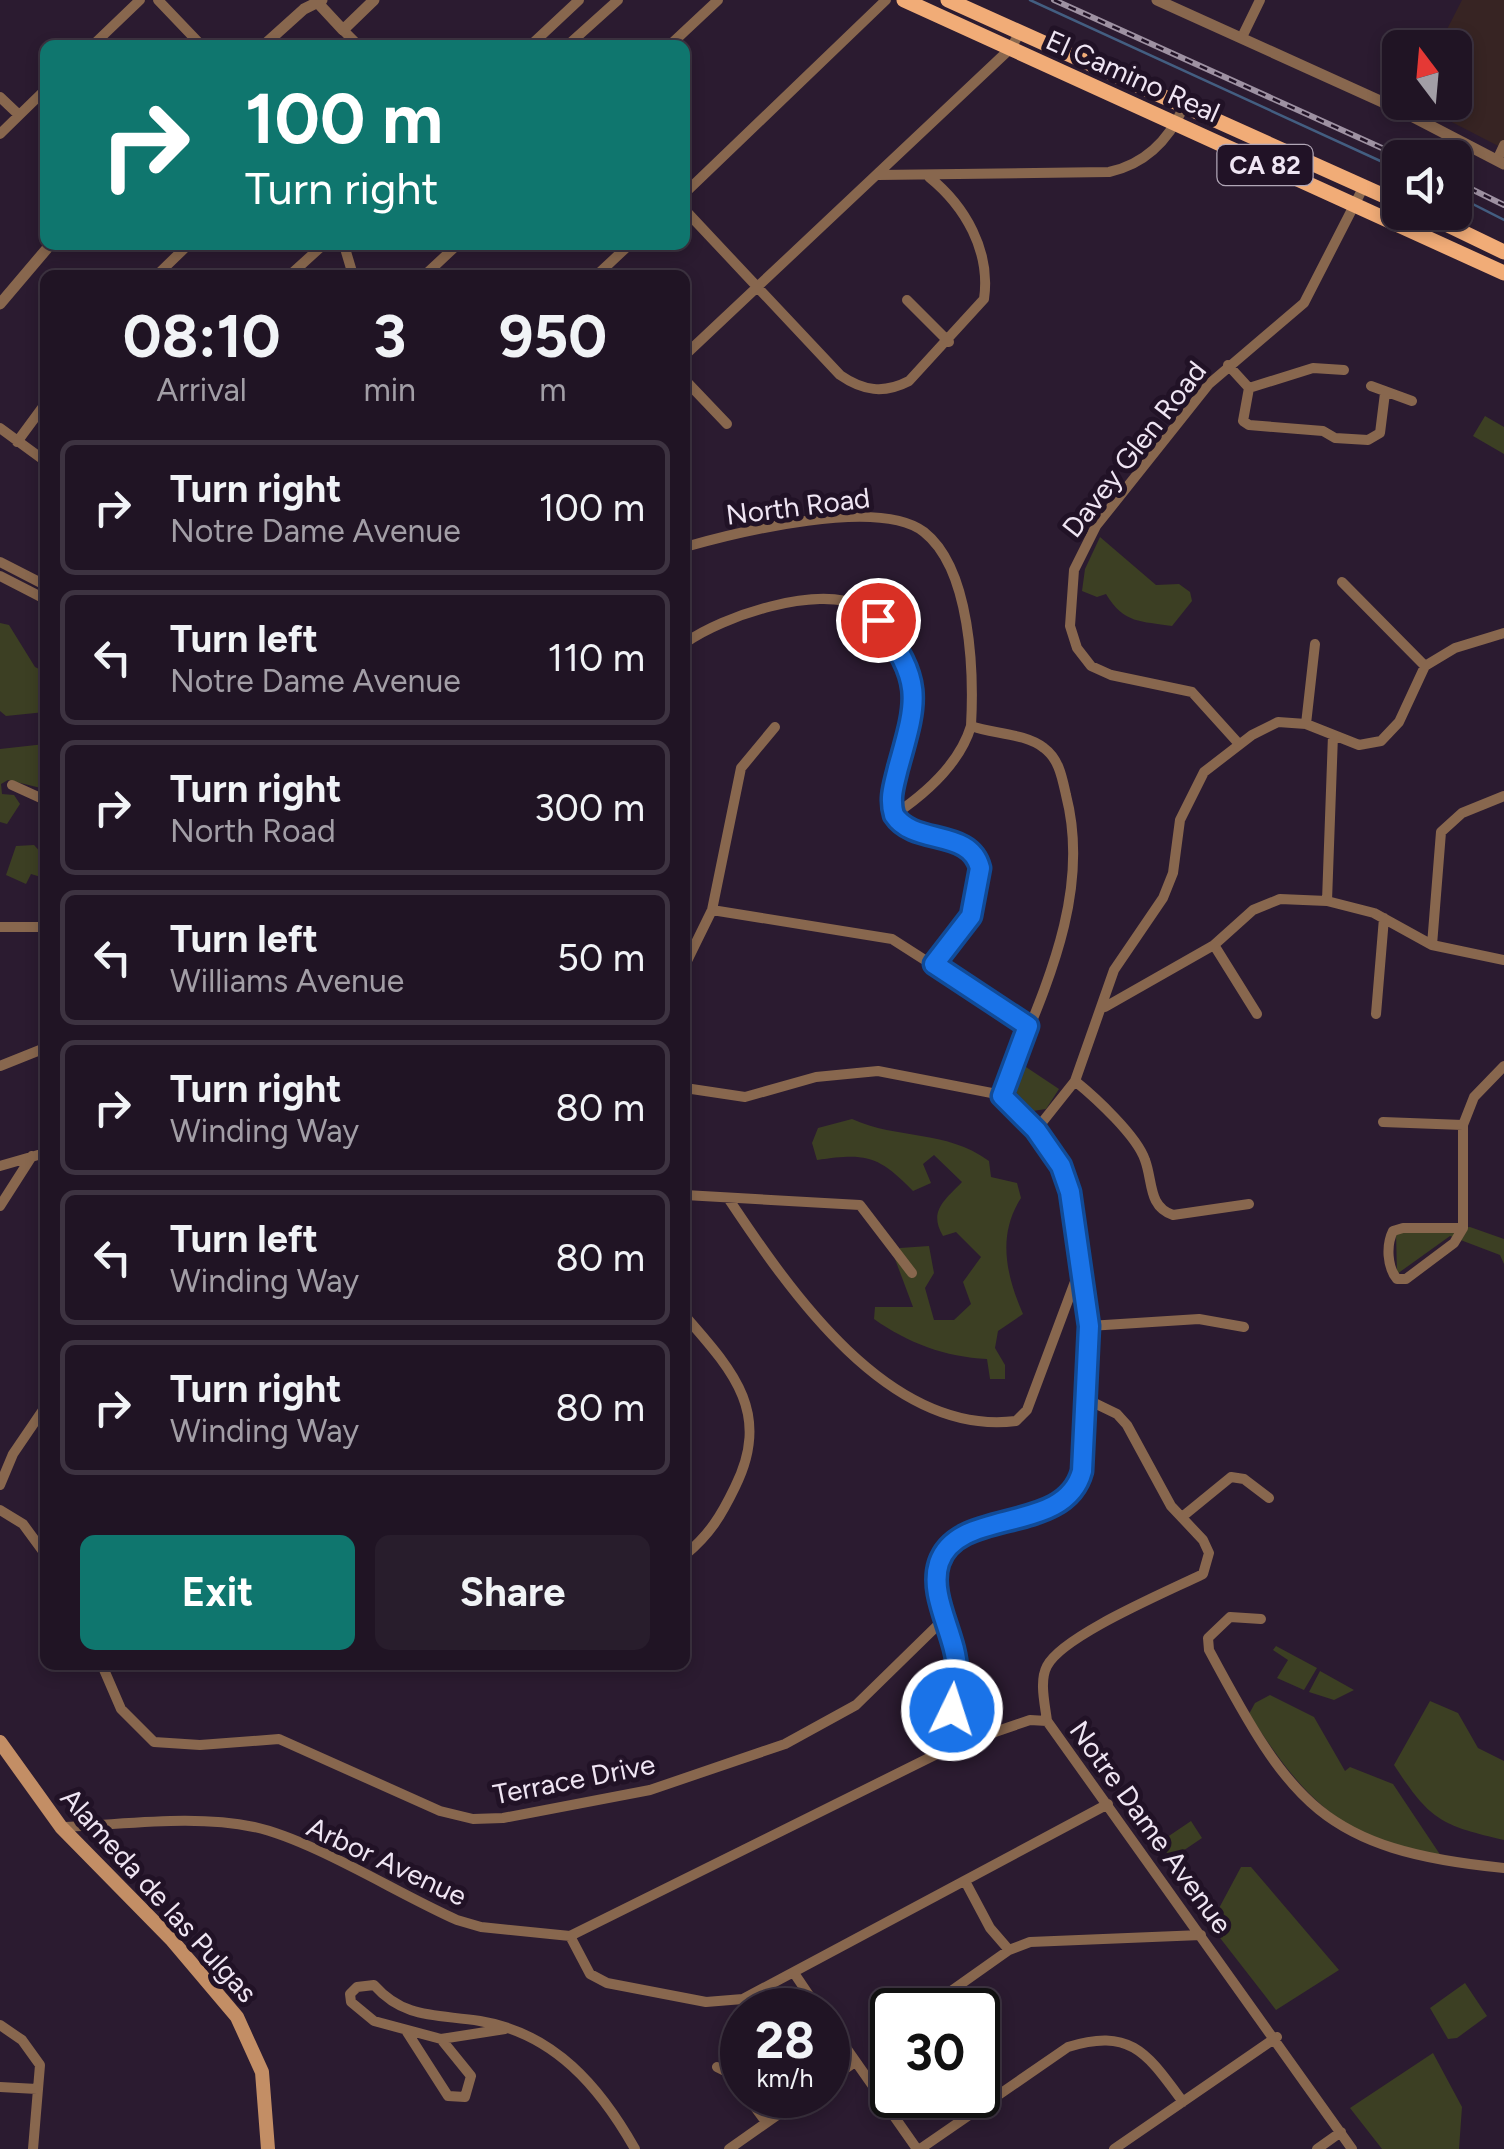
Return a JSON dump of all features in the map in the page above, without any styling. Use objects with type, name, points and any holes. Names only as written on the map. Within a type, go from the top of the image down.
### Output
[{"type":"main road","name":"El Camino Real","points":[[904,0],[1504,273]]},
{"type":"main road","name":"El Camino Real","points":[[948,0],[1382,196]]},
{"type":"main road","points":[[1458,230],[1504,252]]},
{"type":"main road","name":"Alameda de las Pulgas","points":[[0,1742],[62,1826],[147,1912],[237,2017],[262,2072],[268,2149]]},
{"type":"street","points":[[98,40],[140,0]]},
{"type":"street","points":[[158,0],[196,40]]},
{"type":"street","points":[[343,30],[374,0]]},
{"type":"street","points":[[536,40],[578,0],[596,20]]},
{"type":"street","points":[[574,40],[618,0]]},
{"type":"street","points":[[675,40],[718,0]]},
{"type":"street","points":[[690,188],[886,0]]},
{"type":"street","points":[[1157,0],[1400,110],[1500,162],[1504,144]]},
{"type":"street","points":[[1242,37],[1260,0]]},
{"type":"street","points":[[270,40],[319,1],[353,40]]},
{"type":"street","points":[[690,350],[1011,48],[1020,32]]},
{"type":"street","points":[[0,134],[40,95]]},
{"type":"street","points":[[0,96],[18,116]]},
{"type":"street","points":[[878,175],[1115,171],[1143,160],[1177,122],[1184,106]]},
{"type":"street","points":[[690,215],[840,375],[870,390],[893,389],[909,382],[980,309],[986,285],[968,216],[929,177]]},
{"type":"street","name":"Davey Glen Road","points":[[1239,744],[1192,692],[1110,676],[1092,666],[1078,648],[1070,626],[1074,570],[1088,539],[1175,424],[1228,365],[1304,304],[1363,188]]},
{"type":"street","points":[[0,304],[46,250]]},
{"type":"street","points":[[162,270],[183,250]]},
{"type":"street","points":[[296,270],[318,250]]},
{"type":"street","points":[[430,270],[451,250]]},
{"type":"street","points":[[602,270],[624,250]]},
{"type":"street","points":[[907,300],[949,342]]},
{"type":"street","points":[[1228,365],[1249,388]]},
{"type":"street","points":[[1249,388],[1313,368],[1344,370]]},
{"type":"street","points":[[690,385],[727,424]]},
{"type":"street","points":[[1371,386],[1412,401]]},
{"type":"street","points":[[1249,388],[1243,409],[1243,421],[1249,426],[1324,430],[1335,438],[1368,440],[1380,432],[1385,392]]},
{"type":"street","points":[[17,442],[40,411]]},
{"type":"street","points":[[0,428],[40,458]]},
{"type":"street","name":"North Road","points":[[690,545],[776,527],[875,516],[924,532],[944,557],[975,662],[971,726]]},
{"type":"street","points":[[0,562],[40,582]]},
{"type":"street","points":[[0,576],[40,596]]},
{"type":"street","points":[[1342,582],[1424,666]]},
{"type":"street","points":[[690,639],[706,628],[773,605],[849,602],[863,607],[898,648],[910,670],[916,700],[891,793],[894,815],[910,829],[967,848],[978,860],[982,876],[976,906],[934,964]]},
{"type":"street","points":[[1036,1130],[1076,1081],[1114,970],[1164,898],[1173,873],[1186,801],[1204,772],[1239,744],[1278,722],[1306,724],[1359,744],[1381,741],[1398,722],[1424,666],[1454,648],[1504,633]]},
{"type":"street","points":[[1306,724],[1316,644]]},
{"type":"street","points":[[894,815],[951,763],[966,744],[971,726],[1030,740],[1046,749],[1060,768],[1068,803],[1074,889],[1002,1096]]},
{"type":"street","points":[[690,955],[712,910],[740,768],[774,727]]},
{"type":"street","points":[[1326,902],[1333,735]]},
{"type":"street","points":[[12,785],[40,798]]},
{"type":"street","points":[[1432,945],[1441,832],[1462,813],[1504,796]]},
{"type":"street","points":[[1104,1008],[1214,945],[1269,900],[1326,902],[1384,918],[1432,945],[1504,960]]},
{"type":"street","points":[[712,910],[871,933],[934,964],[1028,1026]]},
{"type":"street","points":[[1376,1014],[1384,918]]},
{"type":"street","points":[[0,927],[40,926]]},
{"type":"street","points":[[1214,945],[1257,1014]]},
{"type":"street","points":[[0,1066],[40,1050]]},
{"type":"street","points":[[1463,1228],[1393,1231],[1388,1239],[1390,1271],[1397,1279],[1406,1279],[1454,1243],[1463,1228],[1463,1125],[1474,1096],[1504,1066]]},
{"type":"street","points":[[690,1089],[745,1097],[816,1077],[878,1071],[1002,1096],[1036,1130],[1065,1175],[1089,1326],[1082,1471],[1077,1491],[1057,1506],[963,1537],[948,1548],[939,1564],[944,1620],[957,1669],[951,1747],[570,1936],[590,1974],[607,1982],[706,2002],[744,1999],[1108,1804]]},
{"type":"street","points":[[1076,1081],[1141,1152],[1155,1201],[1163,1212],[1173,1215],[1250,1204]]},
{"type":"street","points":[[1383,1122],[1463,1125]]},
{"type":"street","points":[[0,1166],[40,1154]]},
{"type":"street","points":[[0,1206],[32,1156]]},
{"type":"street","points":[[690,1195],[860,1206],[912,1273]]},
{"type":"street","points":[[728,1198],[820,1323],[898,1392],[956,1420],[1016,1420],[1027,1410],[1071,1283],[1080,1270]]},
{"type":"street","points":[[1089,1326],[1199,1319],[1244,1327]]},
{"type":"street","points":[[690,1322],[730,1369],[752,1425],[741,1475],[713,1532],[690,1551]]},
{"type":"street","points":[[1047,1720],[1044,1675],[1056,1654],[1128,1610],[1202,1574],[1209,1552],[1158,1487],[1127,1425],[1117,1414],[1084,1398]]},
{"type":"street","points":[[0,1485],[13,1454],[40,1414]]},
{"type":"street","points":[[1182,1517],[1230,1477],[1244,1479],[1269,1498]]},
{"type":"street","points":[[0,1510],[23,1524],[40,1547]]},
{"type":"street","points":[[1261,1618],[1230,1617],[1212,1632],[1209,1650],[1266,1752],[1293,1789],[1323,1816],[1359,1836],[1428,1859],[1504,1868]]},
{"type":"street","name":"Terrace Drive","points":[[104,1670],[121,1709],[154,1742],[200,1746],[278,1739],[440,1812],[473,1819],[503,1818],[650,1790],[785,1744],[856,1705],[944,1620]]},
{"type":"street","name":"Notre Dame Avenue","points":[[951,1747],[1030,1720],[1047,1720],[1277,2037],[1352,2149]]},
{"type":"street","name":"Arbor Avenue","points":[[62,1826],[197,1823],[254,1827],[284,1837],[457,1920],[570,1936]]},
{"type":"street","points":[[965,1881],[990,1928],[1008,1950]]},
{"type":"street","points":[[955,1988],[1008,1950],[1030,1942],[1201,1935]]},
{"type":"street","points":[[794,1973],[804,1988]]},
{"type":"street","points":[[505,2029],[441,2040],[362,2014],[350,2002],[350,1994],[357,1988],[374,1986],[386,1999],[412,2013],[483,2021],[505,2029],[551,2048],[586,2076],[634,2149]]},
{"type":"street","points":[[0,2025],[36,2054],[41,2073],[33,2149]]},
{"type":"street","points":[[406,2031],[448,2096],[465,2096],[471,2076],[441,2040]]},
{"type":"street","points":[[1114,2149],[1277,2037]]},
{"type":"street","points":[[850,2055],[919,2149],[1068,2046],[1091,2040],[1111,2039],[1148,2054],[1182,2102]]},
{"type":"street","points":[[850,2065],[855,2062]]},
{"type":"street","points":[[0,2087],[37,2089]]},
{"type":"street","points":[[763,2118],[766,2122]]},
{"type":"street","points":[[729,2149],[772,2118]]},
{"type":"street","points":[[1318,2149],[1341,2132]]},
{"type":"shaded area","points":[[1462,0],[1504,0],[1504,149],[1448,120],[1472,120],[1472,30],[1447,30]]},
{"type":"green space","points":[[1485,416],[1504,427],[1504,454],[1473,436]]},
{"type":"green space","points":[[1100,537],[1156,585],[1179,584],[1190,592],[1192,601],[1172,626],[1134,619],[1120,611],[1106,594],[1097,597],[1082,591],[1085,569]]},
{"type":"green space","points":[[0,623],[9,625],[40,670],[40,713],[6,716],[0,711]]},
{"type":"green space","points":[[40,745],[40,788],[8,780],[1,784],[2,794],[14,795],[20,804],[7,824],[0,822],[0,749]]},
{"type":"green space","points":[[34,845],[40,852],[40,877],[31,874],[26,884],[6,875],[16,846]]},
{"type":"green space","points":[[1023,1065],[1059,1089],[1046,1109],[1033,1111],[1014,1090]]},
{"type":"green space","points":[[852,1119],[956,1144],[989,1161],[991,1177],[1017,1183],[1021,1198],[1009,1226],[1007,1255],[1012,1285],[1023,1314],[998,1331],[995,1348],[1005,1365],[1005,1379],[990,1379],[987,1359],[927,1347],[874,1319],[875,1307],[913,1307],[895,1259],[900,1248],[929,1246],[934,1273],[925,1288],[934,1320],[954,1320],[971,1304],[963,1282],[981,1257],[956,1232],[943,1236],[938,1213],[962,1182],[934,1155],[923,1164],[931,1183],[913,1191],[890,1170],[870,1159],[817,1160],[812,1143],[818,1128]]},
{"type":"green space","points":[[1470,1227],[1504,1239],[1504,1264],[1500,1255],[1450,1236],[1397,1274],[1396,1232]]},
{"type":"green space","points":[[1276,1646],[1317,1668],[1304,1690],[1277,1678],[1288,1660],[1273,1650]]},
{"type":"green space","points":[[1320,1671],[1354,1690],[1334,1700],[1309,1692]]},
{"type":"green space","points":[[1270,1695],[1314,1717],[1345,1771],[1350,1767],[1393,1784],[1441,1856],[1376,1839],[1350,1826],[1306,1790],[1249,1714],[1255,1703]]},
{"type":"green space","points":[[1430,1701],[1458,1713],[1478,1748],[1504,1761],[1504,1840],[1438,1818],[1417,1798],[1394,1765]]},
{"type":"green space","points":[[1191,1821],[1202,1838],[1171,1859],[1160,1842]]},
{"type":"green space","points":[[1241,1867],[1251,1867],[1339,1970],[1276,2010],[1210,1925]]},
{"type":"green space","points":[[1465,1983],[1487,2016],[1457,2038],[1448,2039],[1430,2008]]},
{"type":"green space","points":[[1433,2053],[1462,2107],[1459,2149],[1382,2149],[1350,2108]]},
{"type":"waterway","points":[[1030,0],[1382,162]]},
{"type":"waterway","points":[[1472,204],[1504,220]]},
{"type":"railway","points":[[1054,0],[1382,148]]},
{"type":"railway","points":[[1472,189],[1504,205]]},
{"type":"route","points":[[878,620],[910,670],[916,700],[891,793],[894,815],[910,829],[967,848],[978,860],[982,876],[971,916],[934,964],[1028,1026],[1002,1096],[1036,1130],[1065,1175],[1089,1326],[1082,1471],[1077,1491],[1057,1506],[963,1537],[948,1548],[939,1564],[944,1620],[957,1669],[952,1710]]}]
